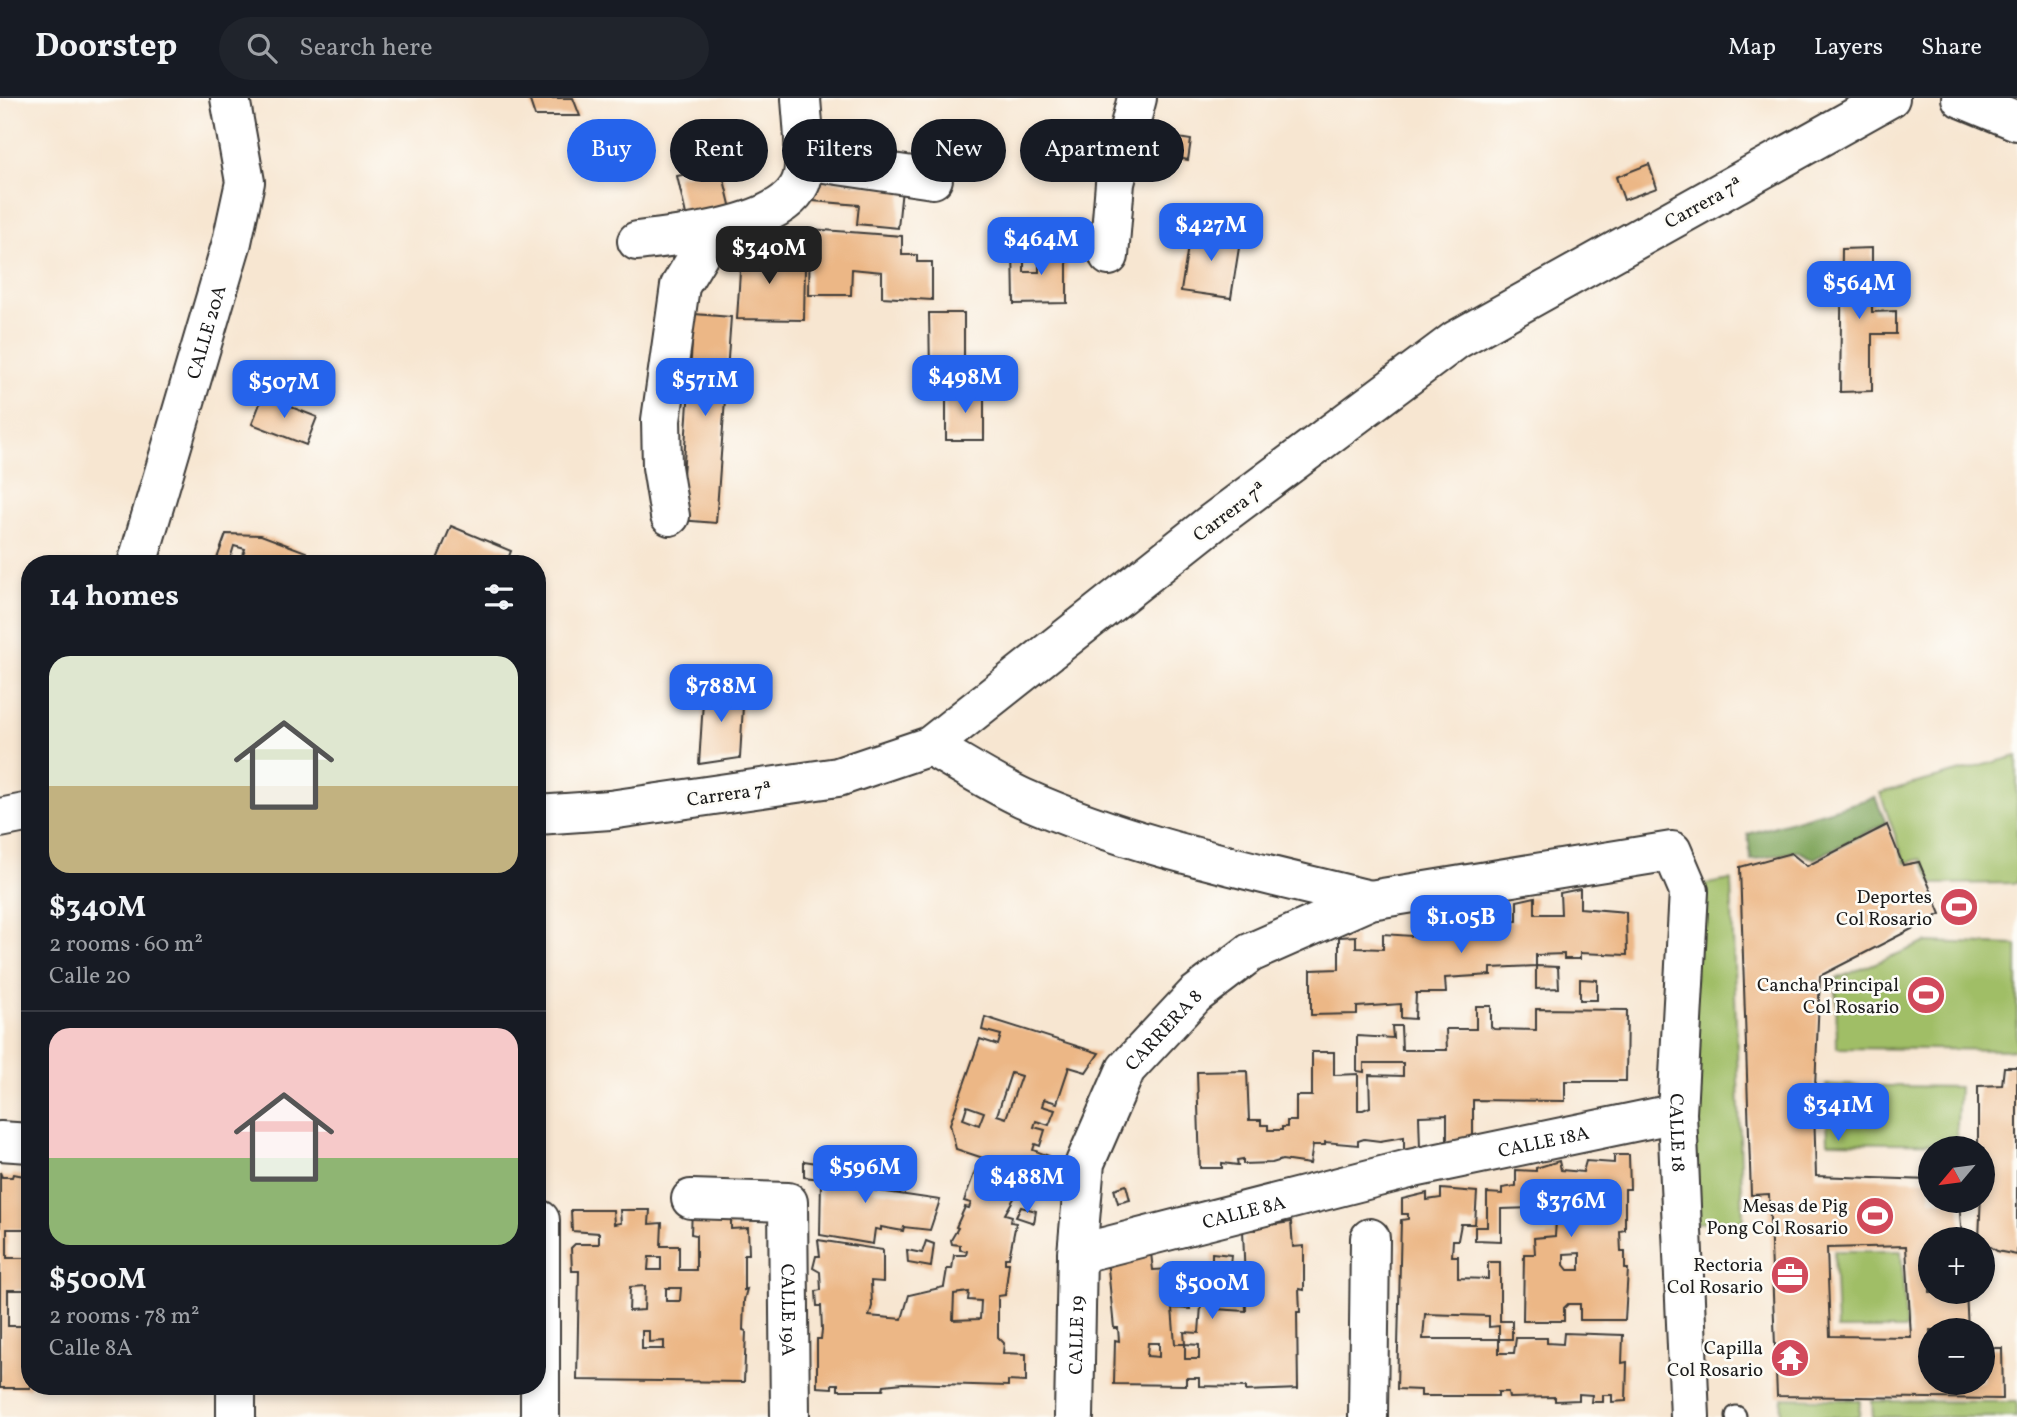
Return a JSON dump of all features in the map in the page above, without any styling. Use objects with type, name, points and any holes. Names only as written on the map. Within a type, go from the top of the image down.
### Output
[{"type":"street","name":"CALLE 20A","points":[[140,555],[232,242],[245,182],[230,98]]},
{"type":"street","points":[[801,98],[801,119]]},
{"type":"street","points":[[1110,256],[1115,183],[1137,98]]},
{"type":"street","name":"Carrera 7ª","points":[[546,814],[610,810],[838,777],[930,746],[1213,522],[1456,340],[1890,98]]},
{"type":"street","points":[[1961,98],[2017,121]]},
{"type":"street","points":[[637,241],[713,231],[777,209],[795,182]]},
{"type":"street","points":[[670,516],[662,467],[661,421],[680,286],[713,231]]},
{"type":"street","name":"CARRERA 8","points":[[930,746],[1021,797],[1081,821],[1192,856],[1370,900]]},
{"type":"street","points":[[0,818],[21,814]]},
{"type":"street","name":"CARRERA 8","points":[[1077,1254],[1085,1163],[1126,1069],[1195,995],[1250,953],[1370,900],[1672,851]]},
{"type":"street","name":"CALLE 18","points":[[1672,851],[1689,891],[1677,1113],[1690,1417]]},
{"type":"street","name":"CALLE 18A","points":[[1409,1169],[1677,1113]]},
{"type":"street","points":[[0,1141],[21,1142]]},
{"type":"street","name":"CALLE 8A","points":[[1077,1254],[1409,1169]]},
{"type":"street","name":"CALLE 19A","points":[[691,1199],[788,1202],[790,1417]]},
{"type":"street","points":[[1368,1417],[1370,1238]]},
{"type":"street","name":"CALLE 19","points":[[1074,1417],[1077,1254]]},
{"type":"street","points":[[236,1395],[236,1417]]},
{"type":"street","points":[[540,1395],[540,1417]]},
{"type":"green space","points":[[2017,756],[2017,883],[1933,884],[1921,859],[1905,863],[1880,793]]},
{"type":"green space","points":[[1875,797],[1886,823],[1814,859],[1798,851],[1751,860],[1748,834]]},
{"type":"green space","points":[[1731,880],[1743,1221],[1693,1223],[1695,886]]},
{"type":"green space","name":"Cancha Principal Col Rosario","points":[[1927,942],[2017,945],[2017,1050],[1837,1048],[1836,979]]},
{"type":"green space","points":[[1826,1085],[1959,1087],[1956,1136],[1918,1136],[1918,1143],[1828,1142]]},
{"type":"green space","points":[[1834,1251],[1901,1251],[1906,1329],[1837,1329]]},
{"type":"green space","points":[[1782,1398],[1860,1400],[1859,1417],[1781,1417]]},
{"type":"green space","points":[[1872,1401],[2017,1402],[2017,1417],[1873,1417]]},
{"type":"building","points":[[529,98],[573,98],[580,116],[535,116]]},
{"type":"building","points":[[1184,139],[1191,140],[1188,160],[1184,159]]},
{"type":"building","points":[[1649,164],[1657,188],[1624,200],[1616,177]]},
{"type":"building","points":[[678,182],[725,182],[732,213],[688,223]]},
{"type":"building","points":[[813,182],[902,189],[898,228],[857,224],[859,205],[813,201]]},
{"type":"building","points":[[1191,227],[1241,235],[1231,298],[1181,291]]},
{"type":"building","points":[[810,229],[902,236],[902,255],[917,255],[917,262],[932,262],[932,300],[882,297],[882,272],[852,269],[851,295],[809,295]]},
{"type":"building","points":[[765,233],[765,266],[805,267],[804,320],[737,319],[742,240]]},
{"type":"building","points":[[1013,247],[1024,247],[1024,272],[1039,272],[1039,247],[1067,247],[1067,303],[1014,304]]},
{"type":"building","points":[[1872,248],[1872,312],[1896,311],[1896,334],[1872,334],[1872,391],[1840,392],[1842,249]]},
{"type":"building","points":[[929,313],[964,313],[964,372],[930,372]]},
{"type":"building","points":[[694,314],[731,317],[716,523],[680,520]]},
{"type":"building","points":[[984,389],[984,440],[946,440],[946,390]]},
{"type":"building","points":[[263,396],[317,417],[306,445],[252,424]]},
{"type":"building","points":[[451,526],[511,551],[509,555],[439,555]]},
{"type":"building","points":[[226,534],[261,535],[306,552],[305,555],[243,555],[245,549],[234,546],[231,555],[218,555]]},
{"type":"building","points":[[704,686],[744,688],[740,758],[699,764]]},
{"type":"building","points":[[1887,825],[1903,865],[1919,862],[1941,914],[1820,976],[1814,1109],[1816,1176],[1918,1180],[1918,1213],[1960,1213],[1961,1227],[1918,1227],[1918,1304],[1967,1304],[1967,1318],[1918,1318],[1918,1395],[1995,1395],[1995,1348],[2002,1348],[2003,1399],[1777,1396],[1769,1194],[1751,1195],[1740,867],[1791,853],[1807,866]],"holes":[[[1906,1246],[1911,1337],[1830,1336],[1827,1248]]]},
{"type":"building","points":[[1580,889],[1580,908],[1626,912],[1627,955],[1580,953],[1580,959],[1564,959],[1564,954],[1536,955],[1536,966],[1491,968],[1491,975],[1445,978],[1446,993],[1416,993],[1415,1019],[1401,1018],[1401,1004],[1357,1007],[1357,1014],[1311,1015],[1311,970],[1339,969],[1339,937],[1356,936],[1356,948],[1383,949],[1383,934],[1427,937],[1428,926],[1445,926],[1445,931],[1472,930],[1472,909],[1490,906],[1491,922],[1517,921],[1517,901],[1535,897],[1535,914],[1561,914],[1560,893]]},
{"type":"building","points":[[1536,966],[1558,967],[1559,988],[1536,989]]},
{"type":"building","points":[[1580,979],[1597,980],[1597,1000],[1580,1000]]},
{"type":"building","points":[[1476,1006],[1491,1006],[1491,1027],[1494,1029],[1536,1030],[1536,1009],[1627,1010],[1626,1081],[1565,1081],[1565,1101],[1473,1100],[1473,1136],[1447,1142],[1447,1115],[1419,1116],[1420,1148],[1404,1152],[1404,1137],[1380,1141],[1364,1139],[1358,1141],[1358,1145],[1325,1142],[1325,1145],[1313,1145],[1310,1164],[1282,1160],[1243,1164],[1243,1159],[1237,1160],[1238,1165],[1222,1163],[1222,1168],[1200,1168],[1197,1072],[1247,1071],[1249,1120],[1261,1120],[1261,1125],[1268,1125],[1268,1130],[1282,1130],[1282,1127],[1287,1127],[1287,1121],[1296,1121],[1296,1096],[1312,1096],[1312,1052],[1334,1052],[1334,1075],[1358,1074],[1358,1110],[1363,1110],[1370,1107],[1369,1075],[1403,1076],[1403,1063],[1364,1063],[1364,1072],[1357,1071],[1357,1036],[1393,1038],[1392,1026],[1401,1026],[1402,1050],[1447,1050],[1446,1029],[1476,1029]]},
{"type":"building","points":[[985,1017],[1099,1053],[1086,1072],[1069,1067],[1057,1103],[1044,1099],[1042,1106],[1055,1110],[1049,1125],[1036,1121],[1034,1127],[1045,1130],[1040,1146],[1035,1144],[1033,1150],[1049,1156],[1043,1177],[1032,1174],[1025,1193],[1013,1189],[1012,1194],[1016,1195],[1005,1214],[1012,1216],[1011,1222],[1016,1223],[1009,1258],[1005,1258],[1005,1263],[1009,1263],[1005,1295],[998,1296],[998,1337],[1004,1343],[1003,1353],[1026,1354],[1026,1382],[1008,1381],[1008,1386],[903,1383],[884,1385],[883,1390],[838,1390],[838,1384],[832,1384],[832,1388],[817,1387],[817,1339],[821,1339],[822,1330],[821,1306],[817,1306],[816,1291],[821,1290],[820,1272],[813,1268],[816,1256],[820,1256],[818,1240],[883,1250],[883,1282],[871,1281],[872,1306],[869,1316],[902,1319],[909,1295],[944,1287],[947,1269],[952,1269],[954,1255],[966,1255],[967,1251],[960,1250],[960,1245],[952,1244],[951,1240],[965,1207],[969,1208],[971,1203],[964,1201],[975,1171],[984,1175],[989,1160],[956,1149],[950,1124],[980,1039],[998,1045],[1001,1035],[982,1030]],"holes":[[[1011,1073],[1021,1076],[1006,1118],[997,1115]],[[967,1106],[984,1112],[979,1125],[963,1119]],[[988,1175],[1005,1181],[1003,1188],[998,1187],[996,1191],[984,1187]],[[969,1292],[968,1300],[981,1301],[980,1319],[953,1320],[954,1294]]]},
{"type":"building","points":[[2004,1067],[2017,1067],[2017,1255],[1995,1250],[1995,1227],[1980,1227],[1980,1213],[1995,1213],[1995,1136],[1978,1136],[1978,1086],[2002,1085]]},
{"type":"building","points":[[1614,1155],[1629,1155],[1630,1189],[1625,1189],[1625,1230],[1620,1231],[1621,1252],[1625,1252],[1625,1269],[1628,1269],[1625,1320],[1580,1320],[1580,1304],[1568,1304],[1564,1308],[1564,1321],[1523,1321],[1524,1254],[1535,1254],[1534,1238],[1555,1236],[1556,1221],[1566,1221],[1565,1207],[1501,1209],[1501,1241],[1475,1240],[1475,1227],[1487,1227],[1487,1193],[1502,1194],[1502,1188],[1516,1186],[1516,1170],[1536,1171],[1536,1168],[1559,1161],[1561,1170],[1583,1172],[1586,1161],[1614,1163]],"holes":[[[1580,1253],[1580,1270],[1568,1270],[1564,1265],[1564,1254]]]},
{"type":"building","points":[[804,1161],[875,1172],[872,1190],[940,1200],[930,1230],[904,1227],[903,1231],[881,1227],[881,1230],[875,1229],[873,1244],[820,1235],[821,1179],[804,1177]]},
{"type":"building","points":[[0,1172],[2,1177],[21,1175],[21,1229],[7,1229],[7,1258],[21,1258],[21,1290],[8,1290],[8,1326],[21,1326],[21,1388],[0,1388]]},
{"type":"building","points":[[1126,1185],[1130,1200],[1118,1203],[1114,1189]]},
{"type":"building","points":[[1441,1189],[1477,1192],[1475,1224],[1461,1224],[1458,1240],[1453,1240],[1452,1256],[1458,1256],[1458,1278],[1488,1279],[1488,1262],[1500,1262],[1500,1321],[1512,1321],[1512,1339],[1499,1339],[1499,1353],[1514,1353],[1516,1338],[1547,1338],[1547,1343],[1563,1344],[1564,1333],[1623,1335],[1622,1363],[1627,1362],[1626,1401],[1612,1402],[1612,1395],[1603,1395],[1603,1402],[1591,1402],[1592,1395],[1579,1394],[1579,1400],[1555,1401],[1555,1397],[1509,1398],[1508,1392],[1498,1392],[1498,1396],[1421,1396],[1421,1390],[1397,1389],[1401,1220],[1408,1219],[1408,1214],[1402,1214],[1402,1199],[1427,1193],[1427,1200],[1441,1198]],"holes":[[[1425,1314],[1489,1316],[1489,1327],[1499,1326],[1499,1339],[1423,1339]]]},
{"type":"building","points":[[1021,1207],[1036,1211],[1034,1223],[1016,1217]]},
{"type":"building","points":[[692,1209],[731,1209],[731,1229],[748,1228],[749,1254],[744,1254],[744,1290],[747,1289],[743,1330],[746,1331],[744,1382],[577,1380],[579,1271],[572,1271],[571,1248],[575,1244],[599,1244],[599,1233],[572,1231],[571,1210],[613,1210],[614,1224],[621,1223],[620,1210],[650,1210],[649,1224],[662,1223],[661,1246],[679,1246],[679,1270],[696,1270],[696,1235],[691,1234]],"holes":[[[649,1257],[661,1257],[661,1270],[648,1270]],[[645,1286],[644,1310],[629,1311],[630,1287]],[[666,1288],[681,1288],[680,1301],[666,1301]],[[642,1331],[649,1331],[649,1342],[664,1341],[664,1349],[642,1349]]]},
{"type":"building","points":[[1291,1222],[1293,1247],[1304,1246],[1304,1290],[1299,1289],[1300,1312],[1297,1312],[1298,1389],[1246,1391],[1246,1387],[1199,1386],[1199,1378],[1186,1378],[1186,1385],[1114,1384],[1115,1340],[1119,1341],[1118,1328],[1114,1328],[1107,1258],[1151,1253],[1153,1270],[1172,1269],[1173,1289],[1187,1289],[1190,1309],[1172,1308],[1175,1344],[1185,1344],[1184,1332],[1199,1333],[1202,1292],[1215,1292],[1215,1309],[1246,1311],[1243,1229],[1256,1230],[1256,1227]],"holes":[[[1148,1343],[1159,1343],[1159,1357],[1147,1356]],[[1185,1344],[1199,1345],[1199,1359],[1185,1359]]]},
{"type":"building","points":[[926,1241],[934,1244],[931,1267],[908,1263],[907,1250],[922,1253]]},
{"type":"building","points":[[1212,1253],[1231,1255],[1230,1265],[1212,1263]]},
{"type":"place","name":"Deportes Col Rosario","points":[[1959,907]]},
{"type":"place","name":"Cancha Principal Col Rosario","points":[[1926,995]]},
{"type":"place","name":"Mesas de Pig Pong Col Rosario","points":[[1875,1216]]},
{"type":"place","name":"Rectoria Col Rosario","points":[[1790,1275]]},
{"type":"place","name":"Capilla Col Rosario","points":[[1790,1358]]}]
